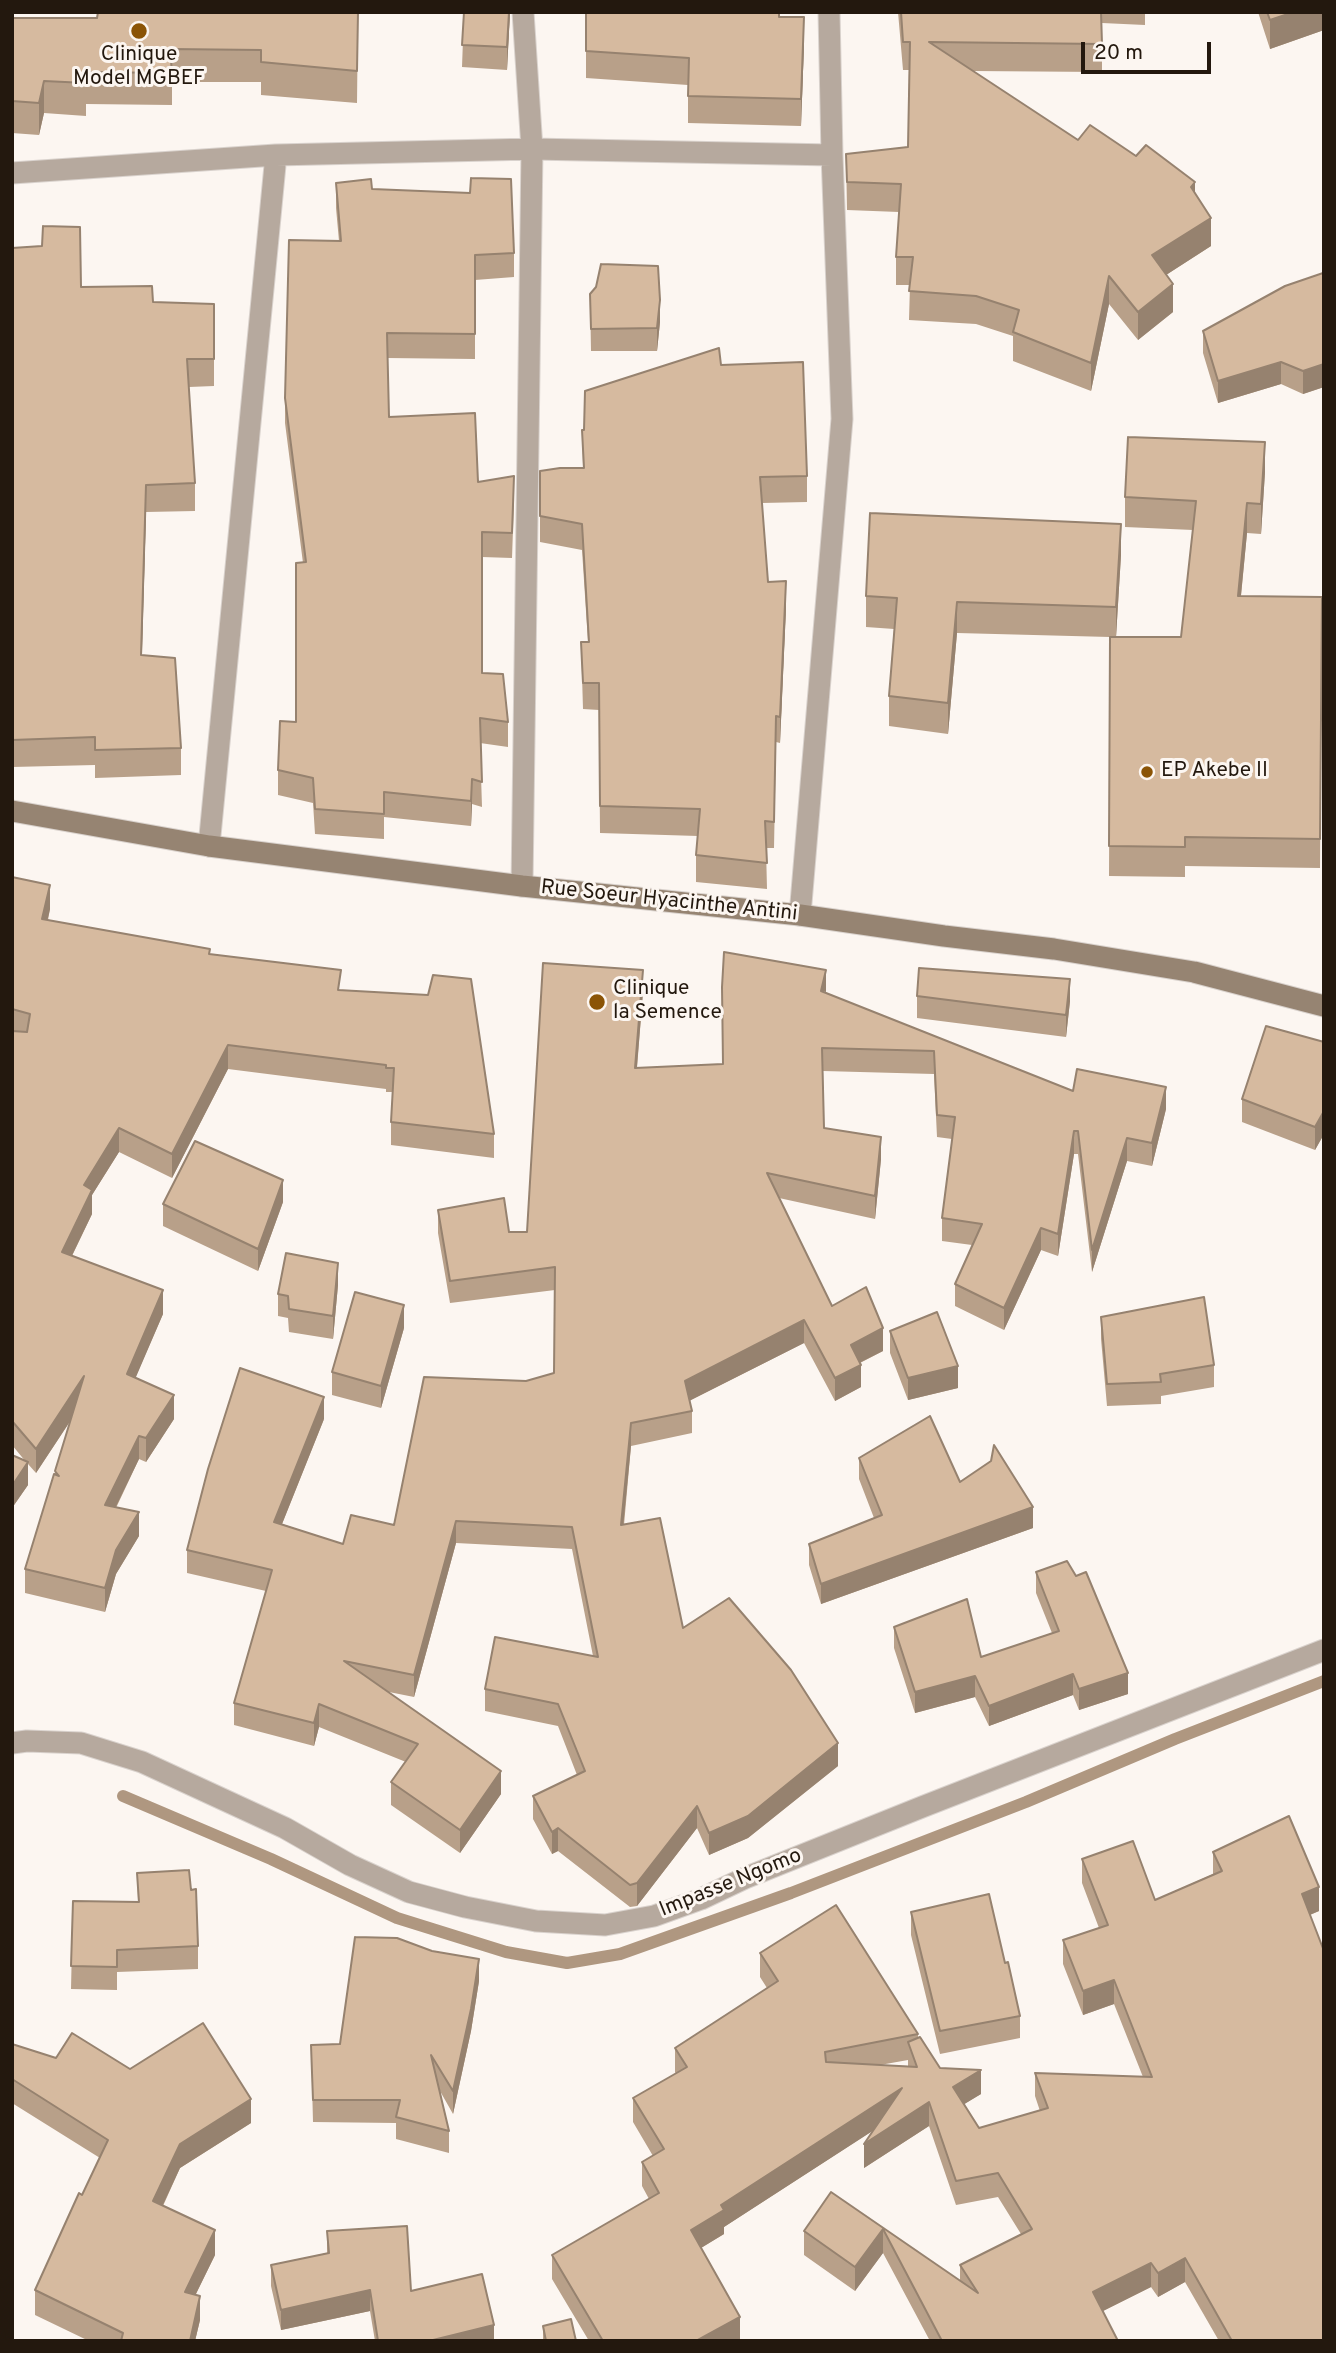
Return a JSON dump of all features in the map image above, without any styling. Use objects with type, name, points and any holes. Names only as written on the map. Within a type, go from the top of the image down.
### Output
[{"type":"main road","name":"Rue Soeur Hyacinthe Antini","points":[[12,811],[209,846],[522,886],[800,915],[1136,961],[1194,972],[1324,1006]]},
{"type":"street","points":[[522,886],[532,149],[523,12]]},
{"type":"street","points":[[800,915],[842,419],[829,12]]},
{"type":"street","points":[[12,173],[276,155],[532,149],[832,155]]},
{"type":"street","points":[[209,846],[276,155]]},
{"type":"street","name":"Impasse Ngomo","points":[[12,1744],[27,1741],[81,1743],[142,1762],[285,1828],[350,1865],[409,1892],[465,1907],[536,1921],[605,1925],[654,1916],[701,1899],[745,1878],[909,1812],[1324,1650]]},
{"type":"building","points":[[98,12],[358,12],[357,71],[261,62],[261,50],[170,49],[172,73],[86,72],[86,83],[44,81],[39,103],[12,101],[12,18],[97,18]]},
{"type":"building","points":[[464,12],[509,12],[507,47],[462,45]]},
{"type":"building","points":[[586,12],[779,12],[779,17],[804,17],[801,99],[688,96],[689,58],[586,51]]},
{"type":"building","points":[[901,12],[1101,12],[1102,44],[929,42],[1078,140],[1090,125],[1136,156],[1146,145],[1195,182],[1191,187],[1211,218],[1152,255],[1173,284],[1138,312],[1109,276],[1091,363],[1013,332],[1019,310],[976,296],[909,291],[913,257],[896,257],[901,184],[847,182],[846,154],[908,147],[910,42],[903,42]]},
{"type":"building","points":[[1267,12],[1294,12],[1270,20]]},
{"type":"building","points":[[471,178],[511,179],[514,253],[475,255],[475,334],[387,333],[389,417],[475,413],[478,482],[514,476],[512,533],[482,532],[482,673],[503,674],[508,722],[480,718],[482,782],[472,779],[471,801],[384,792],[384,814],[315,809],[313,778],[278,770],[280,721],[296,722],[296,563],[306,562],[285,398],[289,240],[341,241],[336,183],[371,179],[372,189],[470,193]]},
{"type":"building","points":[[43,226],[80,227],[81,287],[152,286],[153,302],[214,304],[214,359],[187,359],[195,483],[146,485],[141,655],[175,658],[181,748],[95,750],[95,737],[12,740],[12,248],[42,246]]},
{"type":"building","points":[[601,264],[658,266],[660,300],[657,328],[591,329],[590,294],[596,287]]},
{"type":"building","points":[[1323,273],[1324,364],[1303,371],[1281,362],[1218,381],[1203,331],[1285,286]]},
{"type":"building","points":[[719,348],[721,365],[803,362],[807,476],[760,477],[768,582],[786,581],[780,717],[776,716],[774,822],[765,821],[767,863],[696,855],[700,809],[600,806],[599,683],[583,683],[581,642],[589,642],[582,524],[540,516],[540,471],[584,468],[582,430],[585,391]]},
{"type":"building","points":[[1128,437],[1265,442],[1261,504],[1247,503],[1238,596],[1322,597],[1320,839],[1185,837],[1185,847],[1109,846],[1110,637],[1181,637],[1196,501],[1125,497]]},
{"type":"building","points":[[870,513],[1121,524],[1116,607],[957,602],[948,703],[889,696],[897,598],[866,596]]},
{"type":"building","points":[[12,877],[50,885],[42,919],[210,949],[209,954],[341,970],[338,990],[428,995],[433,975],[471,979],[494,1134],[391,1122],[394,1068],[386,1068],[386,1065],[228,1045],[172,1154],[119,1128],[84,1185],[92,1190],[62,1252],[163,1290],[127,1374],[174,1395],[146,1438],[139,1436],[105,1505],[139,1512],[116,1550],[105,1588],[25,1569],[54,1474],[59,1476],[55,1471],[84,1376],[36,1449],[12,1421],[12,1031],[27,1032],[30,1014],[12,1009]]},
{"type":"building","points":[[724,952],[826,970],[821,991],[1073,1091],[1077,1069],[1166,1087],[1152,1143],[1127,1138],[1092,1250],[1078,1131],[1074,1131],[1058,1234],[1041,1228],[1004,1308],[955,1284],[982,1224],[942,1218],[955,1117],[937,1115],[934,1051],[822,1048],[824,1128],[881,1137],[875,1196],[767,1173],[832,1306],[866,1287],[883,1328],[851,1345],[861,1365],[835,1378],[804,1320],[685,1381],[692,1411],[631,1423],[621,1525],[660,1518],[683,1628],[729,1598],[791,1670],[838,1743],[748,1816],[709,1833],[697,1806],[637,1883],[630,1885],[558,1828],[552,1832],[533,1796],[585,1771],[558,1704],[485,1689],[495,1637],[598,1657],[572,1527],[456,1521],[414,1675],[344,1661],[501,1771],[460,1830],[391,1782],[418,1744],[319,1704],[314,1723],[234,1703],[272,1570],[187,1550],[208,1469],[240,1368],[324,1397],[274,1522],[343,1544],[351,1515],[394,1525],[424,1377],[526,1381],[554,1373],[555,1267],[450,1281],[438,1210],[504,1198],[509,1232],[527,1232],[543,963],[643,970],[635,1068],[723,1064]]},
{"type":"building","points":[[919,968],[1070,979],[1066,1015],[917,996]]},
{"type":"building","points":[[1266,1026],[1324,1042],[1324,1111],[1315,1127],[1242,1099]]},
{"type":"building","points":[[195,1141],[283,1180],[258,1249],[163,1204]]},
{"type":"building","points":[[286,1253],[338,1263],[333,1316],[289,1309],[288,1296],[278,1294]]},
{"type":"building","points":[[355,1292],[404,1305],[381,1386],[332,1372]]},
{"type":"building","points":[[1204,1297],[1214,1365],[1160,1374],[1161,1382],[1107,1384],[1101,1317]]},
{"type":"building","points":[[937,1312],[958,1366],[908,1378],[890,1331]]},
{"type":"building","points":[[930,1416],[960,1482],[991,1461],[994,1445],[1033,1507],[821,1584],[809,1544],[882,1515],[859,1458]]},
{"type":"building","points":[[12,1455],[28,1462],[12,1486]]},
{"type":"building","points":[[1067,1561],[1076,1576],[1086,1572],[1128,1673],[1079,1689],[1073,1674],[989,1706],[975,1676],[915,1692],[894,1627],[967,1599],[981,1657],[1059,1631],[1036,1572]]},
{"type":"building","points":[[1289,1816],[1319,1887],[1302,1894],[1324,1951],[1324,2341],[1232,2341],[1185,2258],[1158,2273],[1151,2263],[1093,2292],[1118,2341],[942,2341],[883,2229],[855,2267],[804,2231],[831,2192],[978,2293],[960,2265],[1032,2229],[998,2173],[956,2181],[929,2102],[864,2144],[902,2088],[721,2205],[724,2210],[691,2230],[740,2317],[696,2341],[603,2341],[552,2255],[659,2193],[642,2162],[664,2149],[633,2098],[687,2067],[675,2048],[778,1981],[760,1953],[836,1905],[918,2034],[825,2052],[826,2062],[917,2067],[908,2042],[920,2037],[940,2068],[981,2070],[953,2087],[979,2128],[1048,2108],[1035,2073],[1152,2077],[1114,1980],[1083,1991],[1063,1940],[1108,1925],[1082,1859],[1133,1841],[1155,1900],[1222,1871],[1213,1852]]},
{"type":"building","points":[[189,1870],[191,1890],[196,1889],[198,1946],[117,1950],[117,1967],[71,1966],[73,1901],[139,1902],[137,1873]]},
{"type":"building","points":[[989,1894],[1020,2016],[940,2031],[911,1912]]},
{"type":"building","points":[[355,1937],[397,1938],[432,1951],[479,1959],[453,2091],[431,2055],[449,2131],[396,2117],[400,2100],[313,2100],[311,2045],[340,2044]]},
{"type":"building","points":[[203,2023],[251,2099],[180,2144],[153,2201],[215,2230],[185,2292],[200,2296],[190,2341],[121,2341],[123,2333],[35,2290],[79,2193],[82,2195],[108,2140],[12,2079],[12,2044],[56,2058],[72,2033],[130,2069]]},
{"type":"building","points":[[407,2226],[411,2291],[482,2274],[494,2325],[429,2341],[378,2341],[370,2290],[281,2310],[271,2265],[329,2253],[327,2231]]},
{"type":"building","points":[[571,2319],[576,2341],[546,2341],[543,2326]]},
{"type":"waterway","points":[[123,1796],[271,1859],[397,1918],[506,1952],[567,1963],[620,1954],[791,1893],[1026,1802],[1175,1739],[1324,1681]]},
{"type":"place","name":"Clinique Model MGBEF","points":[[139,31]]},
{"type":"place","name":"EP Akebe II","points":[[1147,772]]},
{"type":"place","name":"Clinique la Semence","points":[[597,1002]]}]
